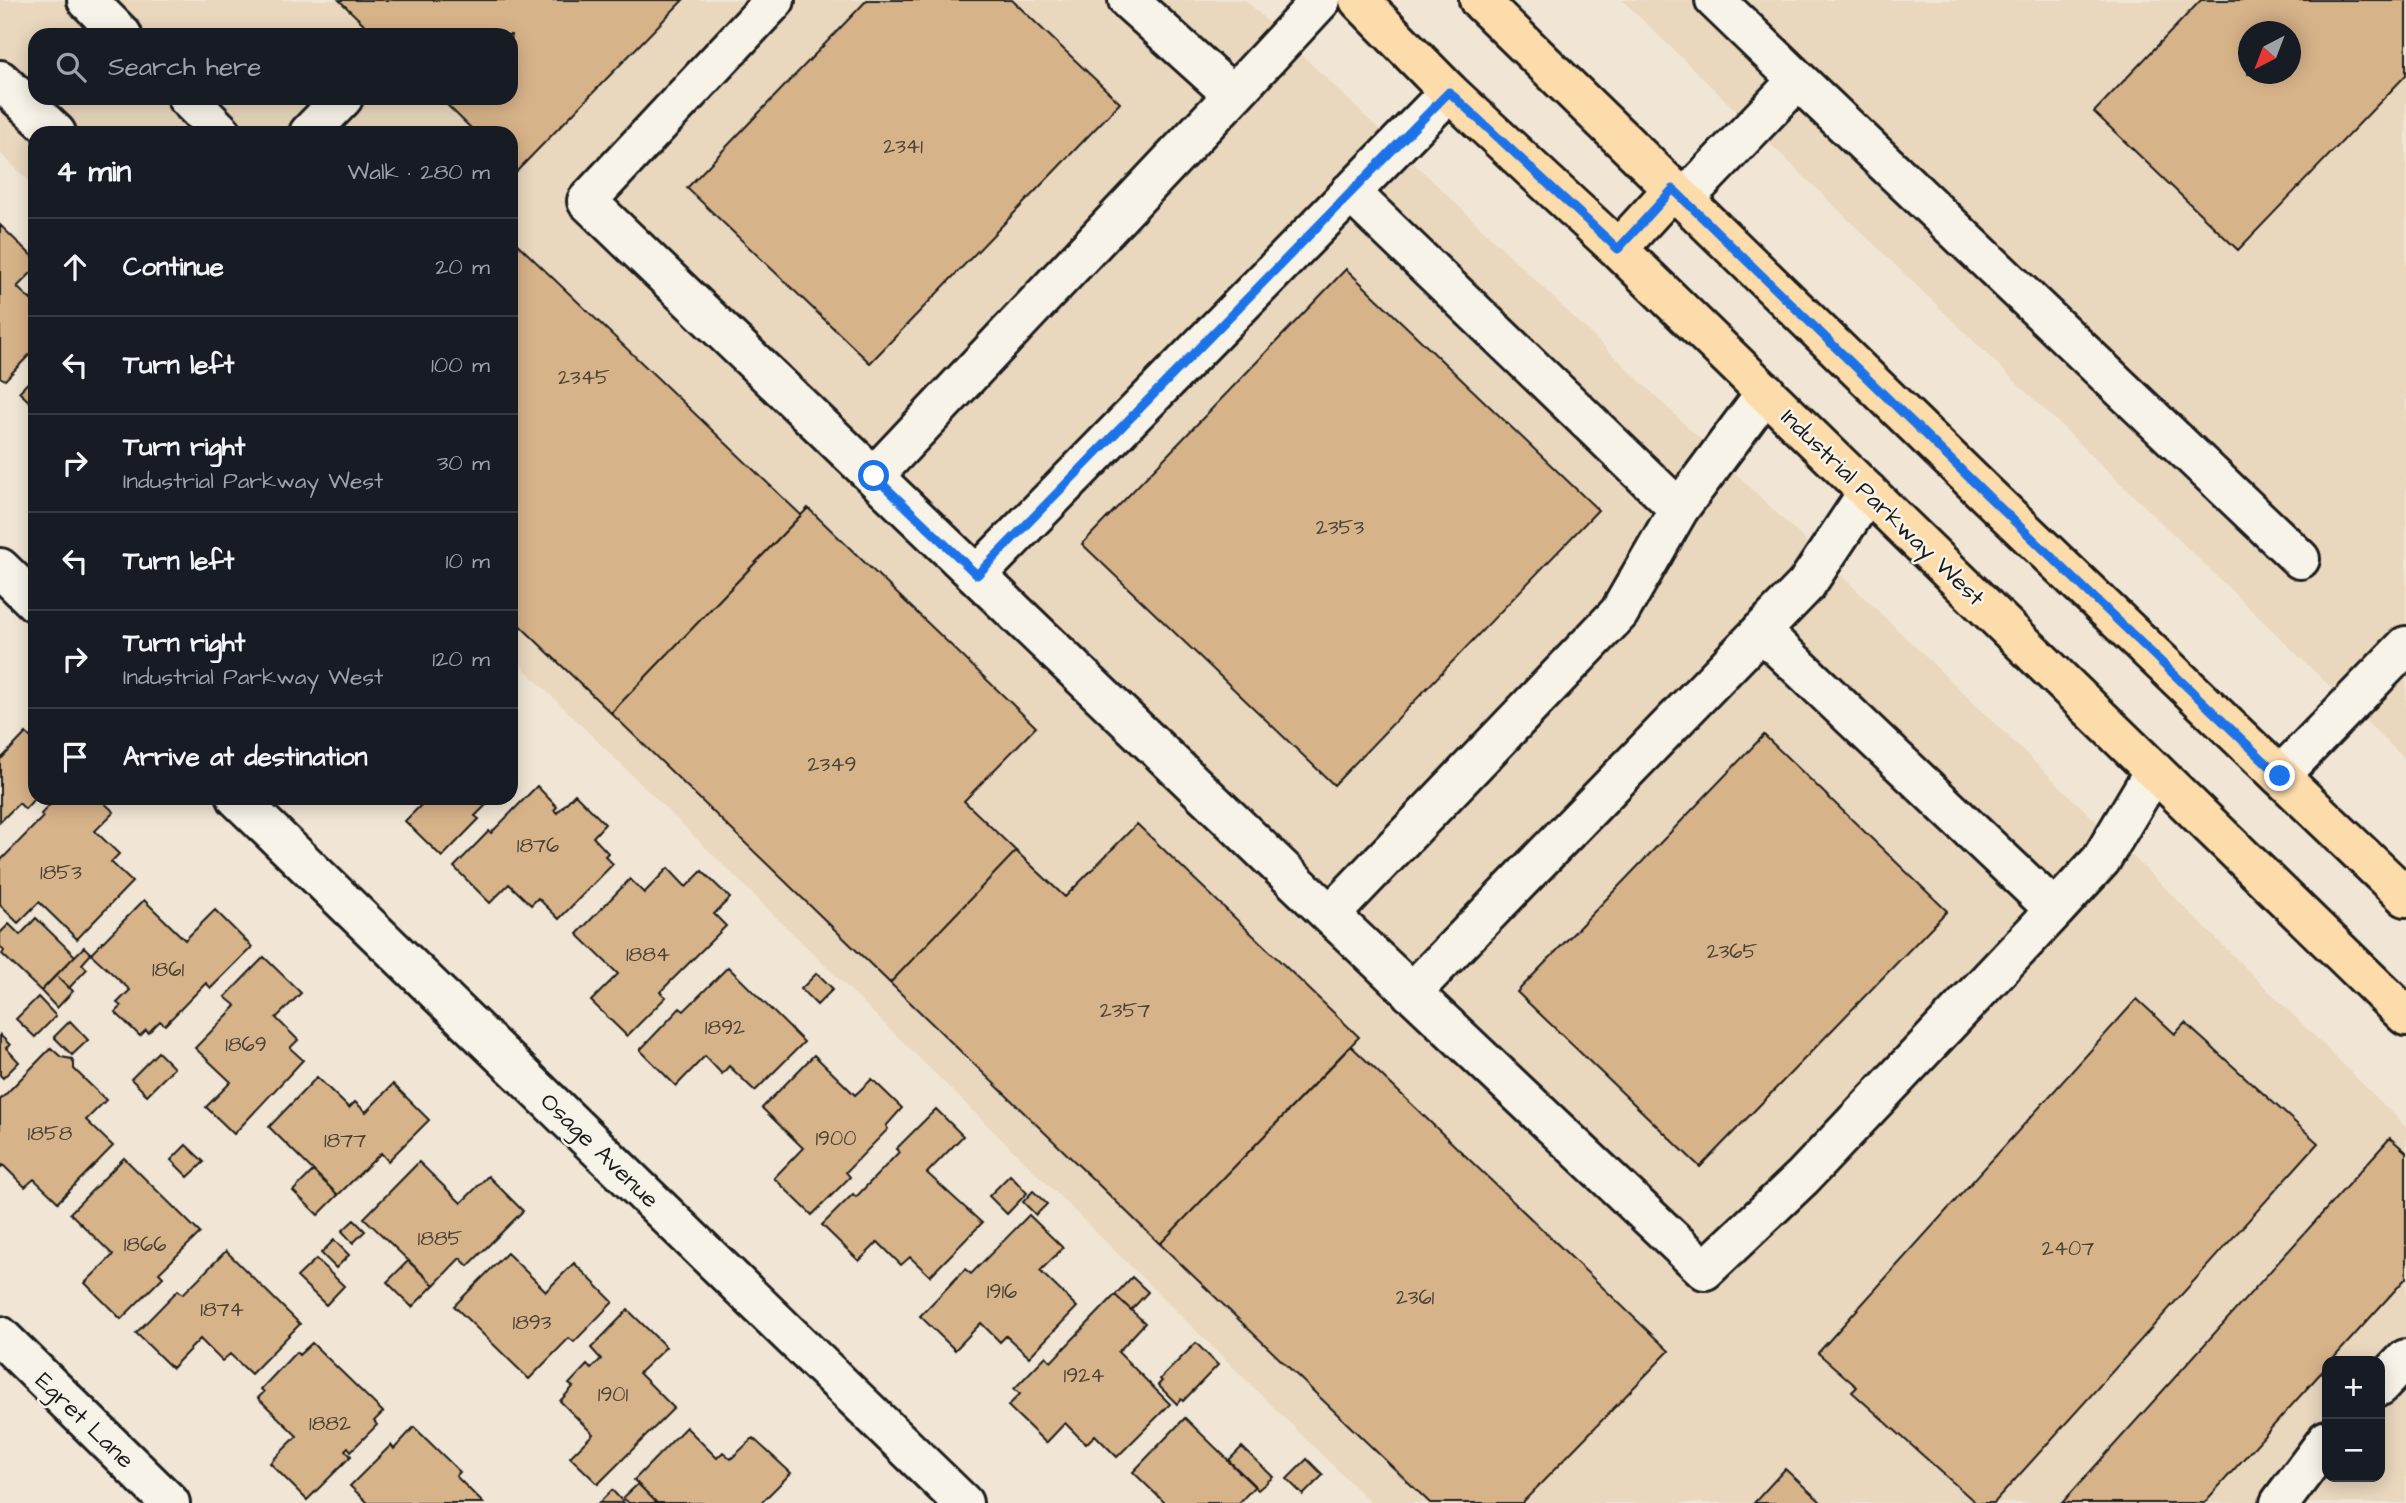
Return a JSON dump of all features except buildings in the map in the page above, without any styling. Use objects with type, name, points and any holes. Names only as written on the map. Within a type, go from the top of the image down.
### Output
[{"type":"main road","name":"Industrial Parkway West","points":[[1359,0],[1449,92],[1618,249],[2406,1016]]},
{"type":"main road","points":[[1479,0],[1988,496],[2406,897]]},
{"type":"main road","points":[[1618,249],[1679,194]]},
{"type":"street","points":[[775,0],[587,201],[1411,993],[1705,1270],[1803,1177],[2101,860],[2154,771]]},
{"type":"street","points":[[1128,0],[1233,95]]},
{"type":"street","points":[[874,476],[1321,0]]},
{"type":"street","points":[[1715,0],[2300,559]]},
{"type":"street","points":[[0,80],[49,126]]},
{"type":"street","points":[[1679,194],[1798,80]]},
{"type":"street","points":[[977,575],[1449,92]]},
{"type":"street","points":[[194,105],[215,126]]},
{"type":"street","points":[[316,126],[336,105]]},
{"type":"street","points":[[1350,192],[1679,509]]},
{"type":"street","points":[[1330,915],[1619,613],[1679,509],[1766,392]]},
{"type":"street","points":[[1411,993],[1806,585],[1868,492]]},
{"type":"street","points":[[0,568],[28,595]]},
{"type":"street","points":[[1761,631],[2055,910]]},
{"type":"street","points":[[2280,776],[2406,646]]},
{"type":"street","name":"Osage Avenue","points":[[244,805],[963,1503]]},
{"type":"street","name":"Egret Lane","points":[[0,1336],[170,1503]]},
{"type":"street","points":[[2385,1381],[2406,1359]]},
{"type":"street","points":[[2280,1503],[2322,1447]]},
{"type":"shaded area","points":[[0,0],[1245,0],[2157,880],[2406,1127],[2406,1503],[1371,1503],[518,663],[518,126],[28,126],[28,180],[0,153]]},
{"type":"shaded area","points":[[1622,0],[2406,0],[2406,760]]},
{"type":"route","points":[[874,476],[977,575],[1449,92],[1618,249],[1673,189],[2280,776]]}]
